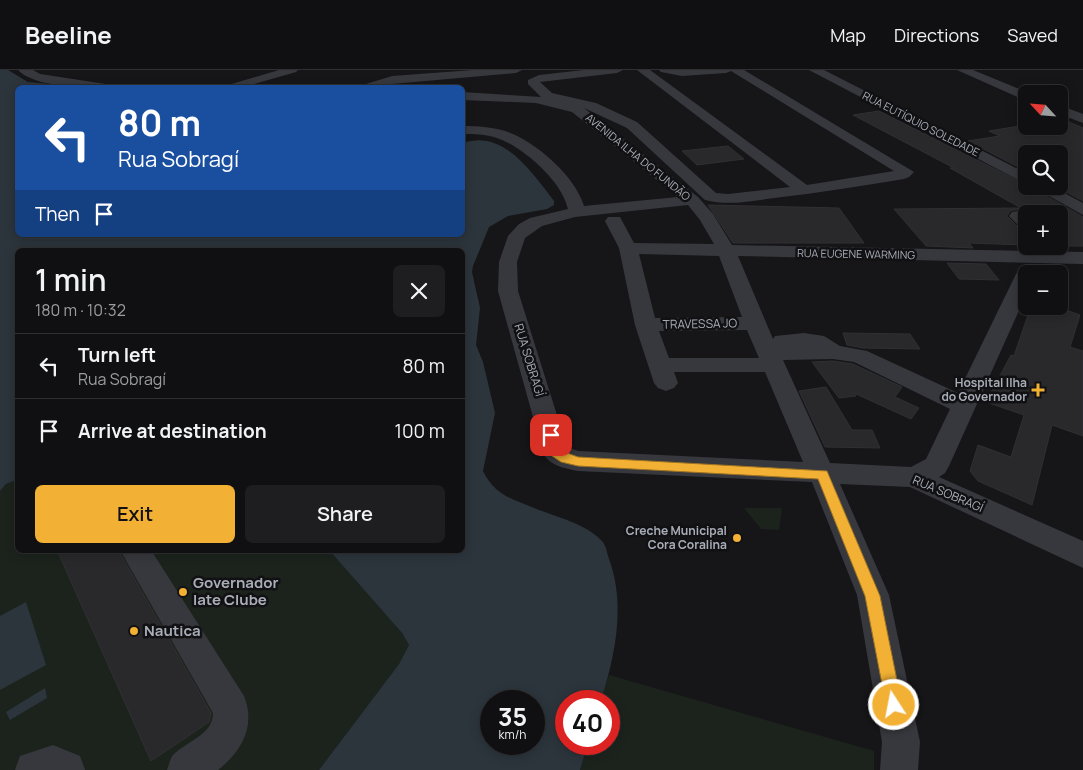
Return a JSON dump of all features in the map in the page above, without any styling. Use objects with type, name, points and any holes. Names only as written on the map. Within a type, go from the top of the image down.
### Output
[{"type":"street","points":[[24,70],[37,77],[87,85]]},
{"type":"street","points":[[235,85],[292,70]]},
{"type":"street","points":[[371,85],[392,80],[455,72],[516,70]]},
{"type":"street","points":[[617,70],[539,78],[532,82],[548,96],[592,106],[632,125],[705,194],[711,197],[728,199],[804,190],[904,174],[906,172],[736,70]]},
{"type":"street","points":[[644,70],[804,190]]},
{"type":"street","points":[[666,70],[688,73],[726,70]]},
{"type":"street","name":"RUA EUTÍQUIO SOLEDADE","points":[[816,70],[1018,175]]},
{"type":"street","points":[[963,70],[1018,93]]},
{"type":"street","name":"AVENIDA ILHA DO FUNDÃO","points":[[465,96],[536,99],[577,109],[692,200],[707,218],[726,250],[755,323],[822,474],[873,596],[901,742],[898,770]]},
{"type":"street","points":[[1068,113],[1083,119]]},
{"type":"street","points":[[465,130],[487,132],[514,140],[552,171],[568,188],[574,199],[576,209],[574,212],[692,200]]},
{"type":"street","points":[[1056,195],[1083,210]]},
{"type":"street","name":"RUA SOBRAGÍ","points":[[574,212],[536,222],[525,228],[517,236],[508,262],[508,291],[556,453],[565,458],[578,461],[822,474],[925,471],[946,492],[1083,555]]},
{"type":"street","points":[[614,221],[628,248],[646,325],[662,374],[774,365]]},
{"type":"street","name":"RUA EUGENE WARMING","points":[[628,248],[1043,262]]},
{"type":"street","points":[[925,471],[1043,262]]},
{"type":"street","name":"TRAVESSA JO","points":[[646,325],[755,323]]},
{"type":"street","points":[[833,352],[853,354],[873,361],[963,405]]},
{"type":"street","points":[[137,553],[231,709],[233,721],[230,732],[219,744],[186,770]]},
{"type":"street","points":[[34,770],[53,764],[66,770]]},
{"type":"shaded area","points":[[0,70],[8,70],[28,82],[61,85],[15,85],[15,237],[465,237],[465,143],[478,140],[491,142],[504,148],[516,156],[536,178],[554,201],[554,205],[547,209],[508,216],[489,227],[473,266],[472,272],[480,308],[476,345],[483,362],[495,413],[483,471],[493,486],[504,495],[570,521],[595,535],[605,545],[614,576],[618,612],[611,666],[604,690],[555,690],[555,755],[585,755],[580,770],[319,770],[399,664],[409,645],[402,633],[332,553],[465,553],[465,248],[15,248],[15,482],[6,484],[0,491]]},
{"type":"shaded area","name":"Governador Iate Clube","points":[[15,481],[15,553],[332,553],[402,633],[409,645],[399,664],[319,770],[0,770],[0,491],[6,484]]},
{"type":"shaded area","points":[[744,508],[782,508],[779,530],[761,529]]},
{"type":"shaded area","points":[[26,602],[46,665],[0,690],[0,616]]},
{"type":"shaded area","points":[[609,675],[874,751],[874,770],[580,770],[585,755],[620,755],[620,690],[604,690]]},
{"type":"shaded area","points":[[45,688],[47,698],[10,720],[6,712]]},
{"type":"building","points":[[879,111],[1018,180],[1018,195],[1045,195],[1062,205],[1018,206],[950,168],[954,168],[853,115]]},
{"type":"building","points":[[1068,122],[1083,128],[1083,201],[1068,193],[1068,145],[1018,145],[1018,167],[968,141],[1000,136],[989,131],[1018,126],[1018,135],[1068,135]]},
{"type":"building","points":[[728,146],[744,159],[697,165],[682,151]]},
{"type":"building","points":[[708,205],[839,208],[864,243],[733,243]]},
{"type":"building","points":[[1018,208],[1010,211],[1007,216],[1018,227],[1018,245],[969,243],[973,248],[926,246],[894,209]]},
{"type":"building","points":[[1068,208],[1083,217],[1083,246],[1068,246]]},
{"type":"building","points":[[947,263],[986,264],[999,280],[959,279]]},
{"type":"building","points":[[1068,311],[1080,315],[1070,347],[1083,351],[1083,436],[1052,425],[1032,505],[978,481],[970,471],[978,445],[1011,457],[1024,415],[986,402],[1011,355],[1014,356],[1028,315],[1068,315]]},
{"type":"building","points":[[843,333],[910,334],[920,349],[863,348],[847,345]]},
{"type":"building","points":[[833,361],[853,364],[902,387],[895,397],[919,408],[911,419],[854,393],[856,396],[839,398],[812,362]]},
{"type":"building","points":[[826,387],[852,430],[872,430],[880,448],[825,447],[799,391]]},
{"type":"building","name":"Nautica","points":[[58,553],[120,553],[211,713],[209,722],[151,761]]},
{"type":"place","name":"Hospital Ilha do Governador","points":[[1038,390]]},
{"type":"place","name":"Creche Municipal Cora Coralina","points":[[737,538]]},
{"type":"place","name":"Governador Iate Clube","points":[[183,592]]},
{"type":"place","name":"Nautica","points":[[134,631]]},
{"type":"route","points":[[551,435],[556,453],[565,458],[578,461],[822,474],[873,596],[894,705]]}]
